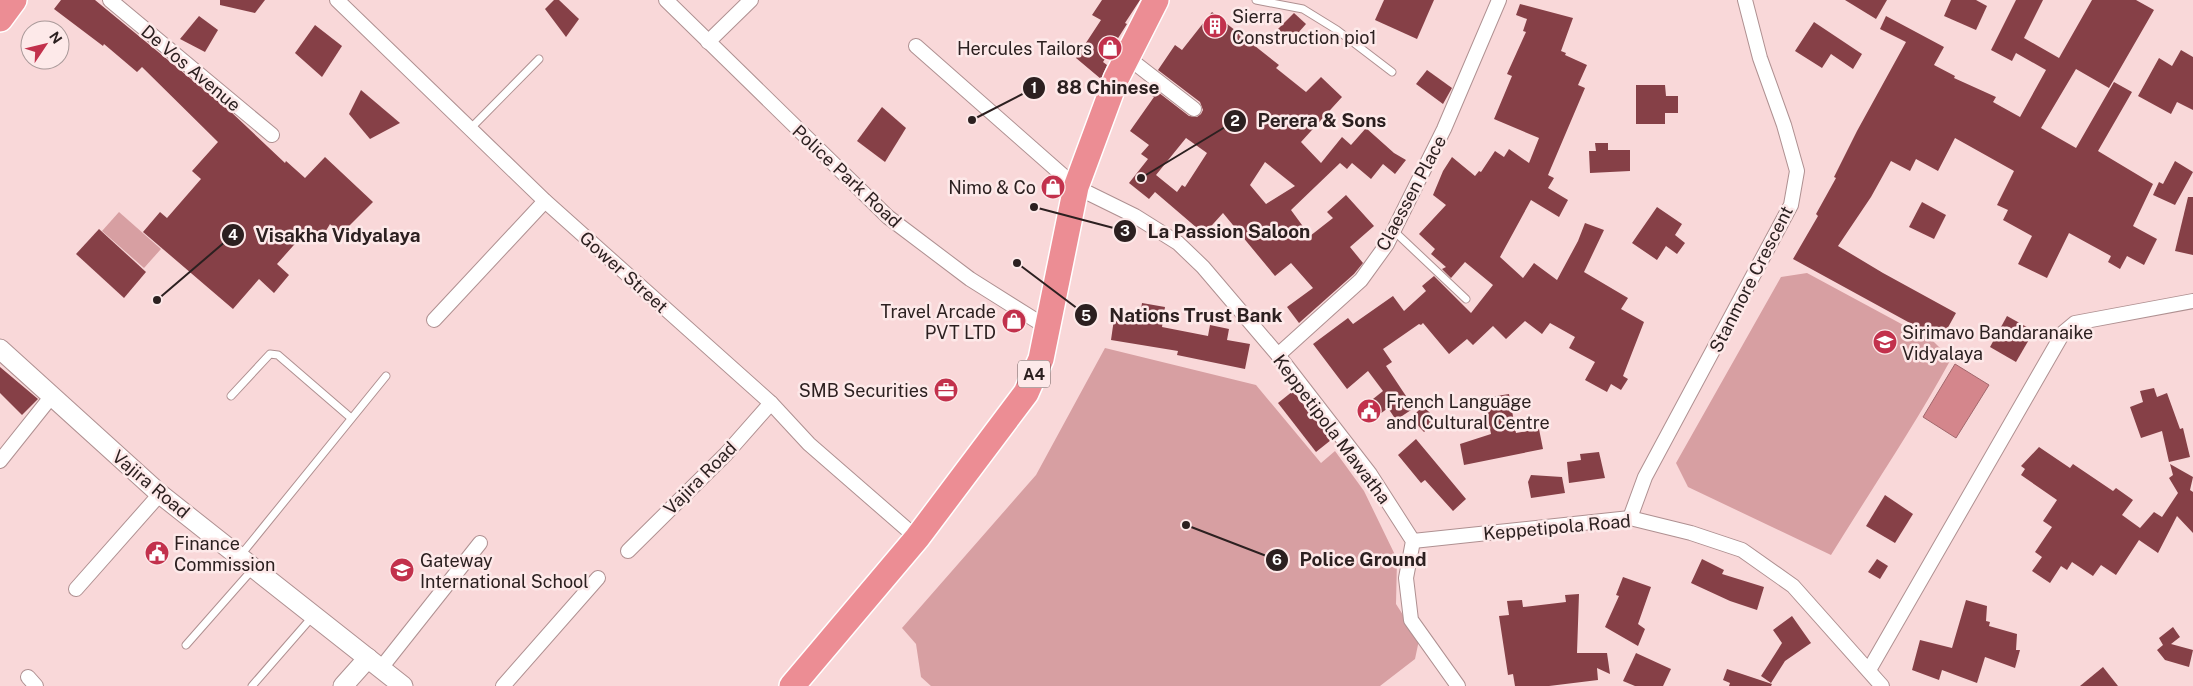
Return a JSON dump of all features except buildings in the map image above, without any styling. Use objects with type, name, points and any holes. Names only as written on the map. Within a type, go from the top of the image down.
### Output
[{"type":"highway","points":[[0,19],[14,0]]},
{"type":"highway","name":"A4","points":[[792,686],[917,538],[1026,393],[1041,359],[1076,187],[1116,78],[1152,2]]},
{"type":"main road","name":"Vajira Road","points":[[0,349],[160,494],[403,686]]},
{"type":"main road","points":[[343,686],[375,663]]},
{"type":"street","name":"De Vos Avenue","points":[[110,0],[272,135]]},
{"type":"street","name":"Gower Street","points":[[337,0],[545,201],[771,404],[809,444],[917,538]]},
{"type":"street","name":"Police Park Road","points":[[666,0],[888,217],[970,279],[1048,328]]},
{"type":"street","points":[[708,42],[751,0]]},
{"type":"street","name":"Claessen Place","points":[[1278,355],[1361,280],[1387,244],[1444,129],[1499,0]]},
{"type":"street","name":"Stanmore Crescent","points":[[1630,518],[1645,477],[1791,205],[1797,171],[1784,124],[1760,58],[1745,0]]},
{"type":"street","name":"Keppetipola Mawatha","points":[[916,46],[1076,187],[1135,216],[1178,243],[1203,267],[1278,355],[1370,474],[1413,541]]},
{"type":"street","points":[[1127,57],[1194,109]]},
{"type":"street","points":[[434,320],[545,201]]},
{"type":"street","points":[[1868,670],[2063,333],[2075,323],[2193,301]]},
{"type":"street","points":[[0,461],[51,397]]},
{"type":"street","name":"Vajira Road","points":[[628,551],[726,454],[771,404]]},
{"type":"street","points":[[76,589],[160,494]]},
{"type":"street","name":"Keppetipola Road","points":[[1413,541],[1630,518],[1691,533],[1742,550],[1793,586],[1882,686]]},
{"type":"street","points":[[1413,541],[1406,578],[1411,620],[1458,686]]},
{"type":"street","points":[[375,663],[480,543]]},
{"type":"street","points":[[503,686],[598,578]]},
{"type":"lane","points":[[1256,0],[1303,9],[1337,30],[1392,72]]},
{"type":"lane","points":[[470,129],[539,59]]},
{"type":"lane","points":[[1394,231],[1466,300]]},
{"type":"lane","points":[[231,396],[270,354],[278,355],[351,418]]},
{"type":"lane","points":[[186,645],[351,418],[386,376]]},
{"type":"lane","points":[[252,686],[314,616]]},
{"type":"shaded area","points":[[119,212],[161,249],[144,268],[102,231]]},
{"type":"shaded area","points":[[1807,273],[1933,341],[1951,359],[1907,434],[1831,555],[1688,487],[1676,463],[1781,277]]},
{"type":"shaded area","points":[[1105,348],[1256,385],[1321,463],[1335,451],[1364,491],[1397,559],[1396,604],[1419,640],[1415,659],[1380,686],[931,686],[921,677],[916,644],[902,628],[1036,475]]},
{"type":"shaded area","points":[[1955,364],[1989,385],[1956,438],[1923,417]]},
{"type":"place","name":"Sierra Construction pio1","points":[[1215,26]]},
{"type":"place","name":"Hercules Tailors","points":[[1110,48]]},
{"type":"place","name":"88 Chinese","points":[[972,120]]},
{"type":"place","name":"Perera & Sons","points":[[1141,178]]},
{"type":"place","name":"Nimo & Co","points":[[1053,187]]},
{"type":"place","name":"La Passion Saloon","points":[[1034,207]]},
{"type":"place","name":"Nations Trust Bank","points":[[1017,263]]},
{"type":"place","name":"Visakha Vidyalaya","points":[[157,300]]},
{"type":"place","name":"Travel Arcade PVT LTD","points":[[1014,321]]},
{"type":"place","name":"Sirimavo Bandaranaike Vidyalaya","points":[[1885,342]]},
{"type":"place","name":"SMB Securities","points":[[946,390]]},
{"type":"place","name":"French Language and Cultural Centre","points":[[1369,411]]},
{"type":"place","name":"Police Ground","points":[[1186,525]]},
{"type":"place","name":"Finance Commission","points":[[157,553]]},
{"type":"place","name":"Gateway International School","points":[[402,570]]}]
